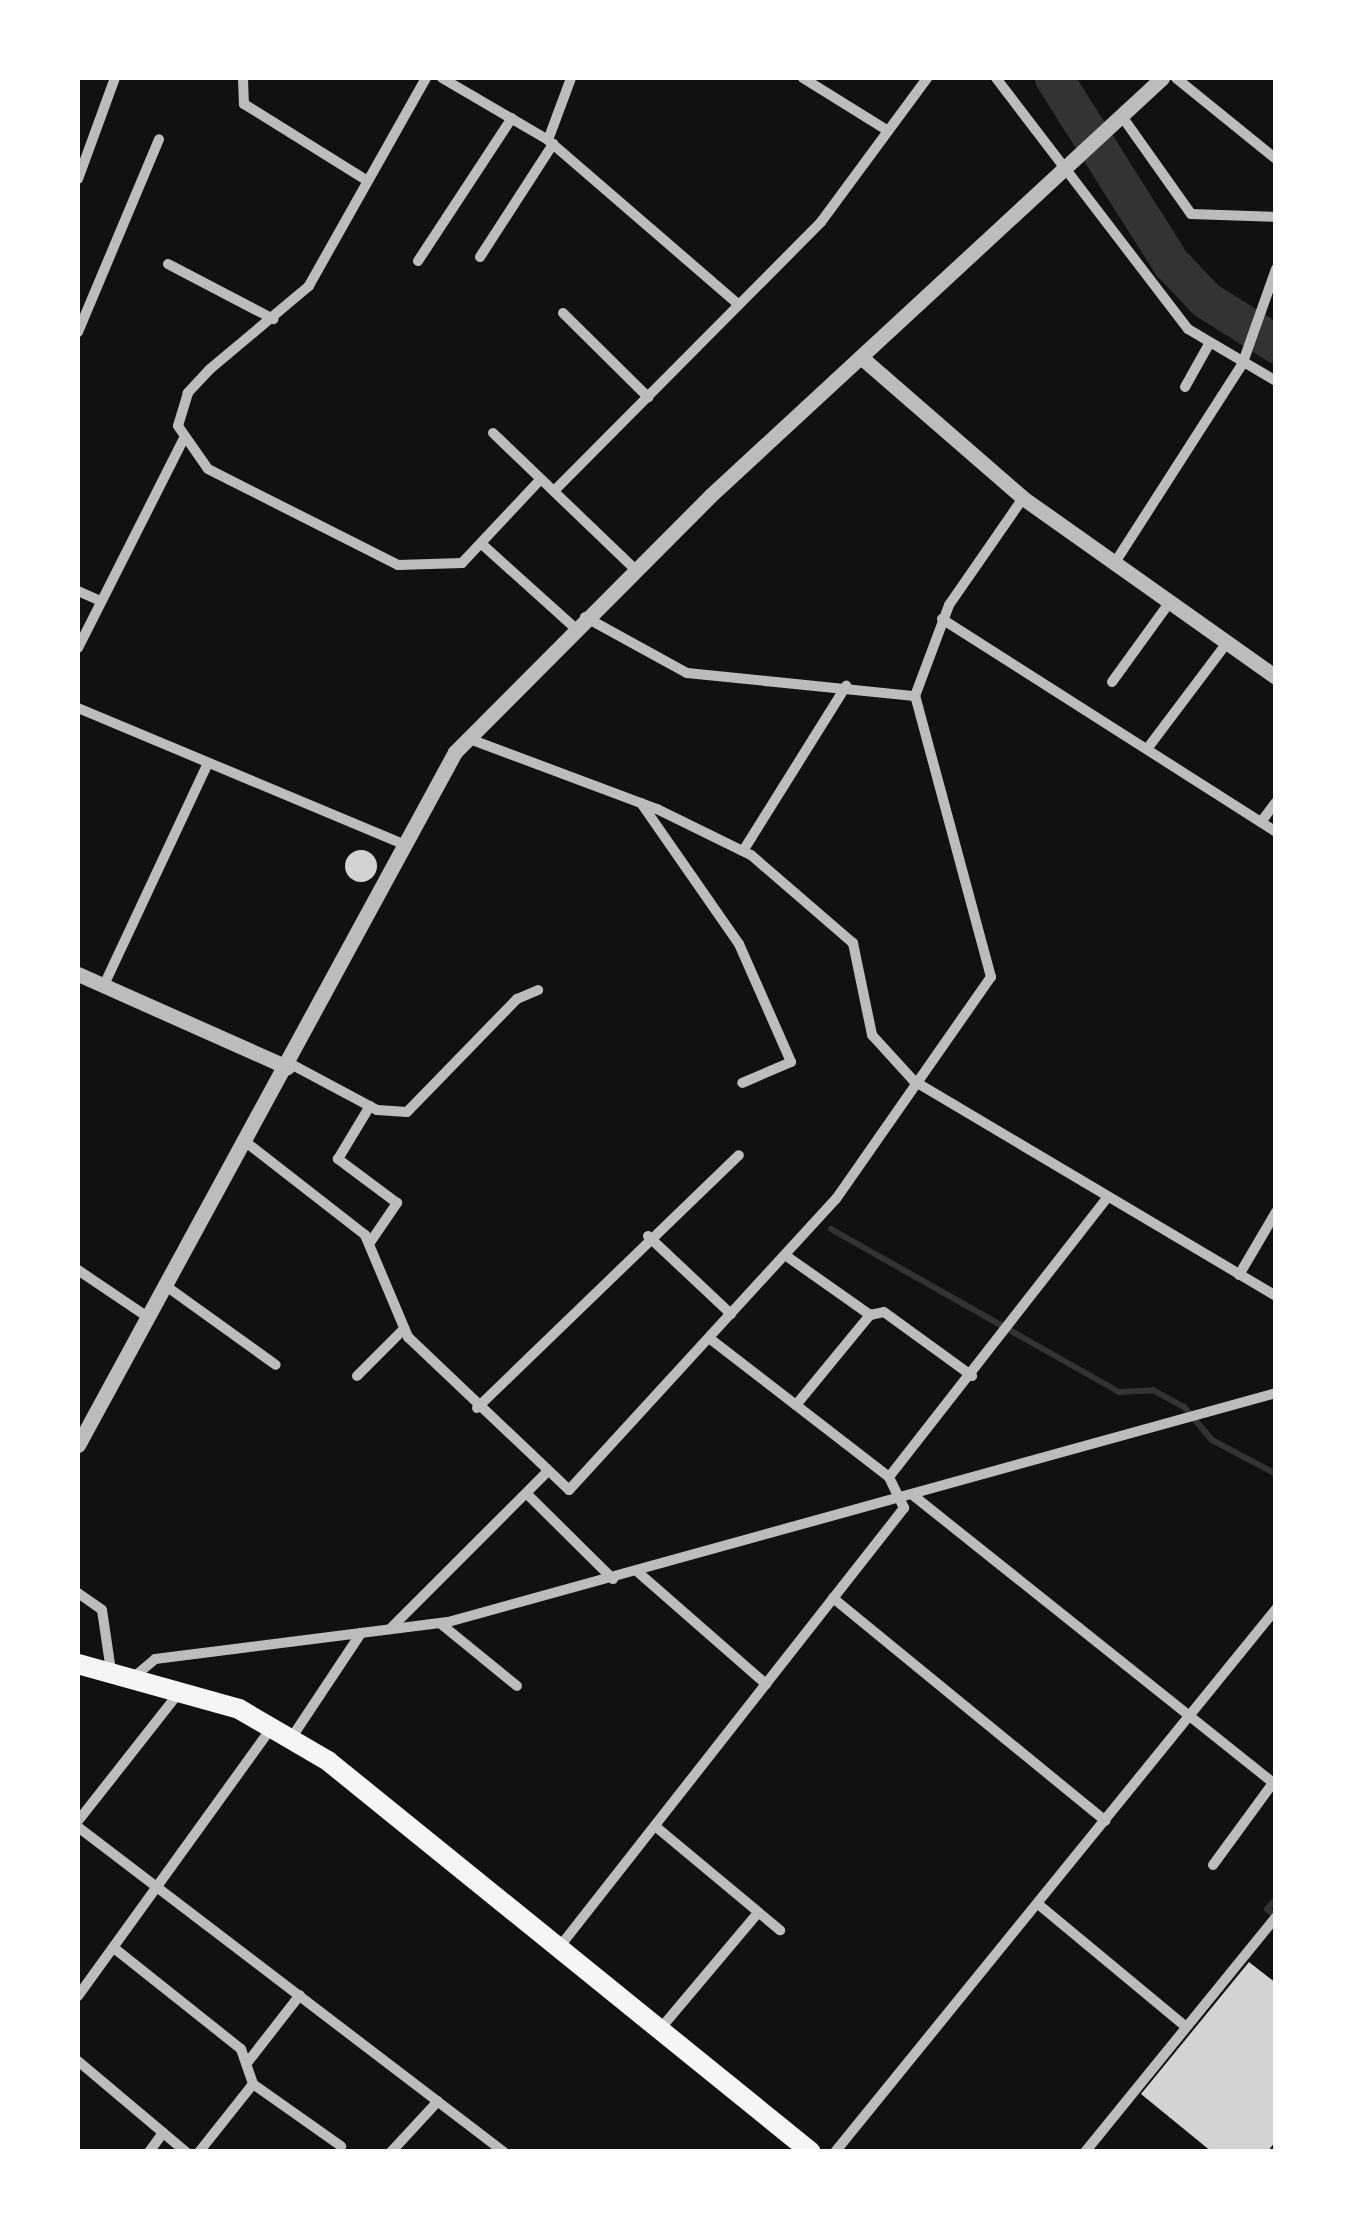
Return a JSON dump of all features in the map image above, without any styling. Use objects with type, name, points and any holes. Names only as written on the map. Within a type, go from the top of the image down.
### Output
[{"type":"main road","points":[[78,1664],[181,1689],[292,1737],[561,1945],[810,2152]]},
{"type":"street","points":[[78,179],[115,78]]},
{"type":"street","points":[[243,78],[244,104],[363,178]]},
{"type":"street","points":[[426,78],[363,178],[309,286],[188,393],[179,410],[183,440],[208,469],[398,566],[462,563],[484,546],[541,480]]},
{"type":"street","points":[[442,78],[551,142],[739,305]]},
{"type":"street","points":[[480,257],[551,142],[571,78]]},
{"type":"street","points":[[803,78],[888,131]]},
{"type":"street","points":[[554,491],[821,222],[927,78]]},
{"type":"street","points":[[996,78],[1073,160],[1154,292],[1210,344],[1242,366],[1276,381]]},
{"type":"street","points":[[78,1444],[146,1316],[248,1142],[403,844],[467,738],[580,622],[1162,78]]},
{"type":"street","points":[[1176,78],[1276,158]]},
{"type":"street","points":[[418,261],[512,118]]},
{"type":"street","points":[[1117,119],[1191,214],[1276,218]]},
{"type":"street","points":[[78,332],[159,139]]},
{"type":"street","points":[[168,264],[273,319]]},
{"type":"street","points":[[1114,564],[1242,366],[1276,269]]},
{"type":"street","points":[[563,313],[648,397]]},
{"type":"street","points":[[1186,387],[1210,344]]},
{"type":"street","points":[[862,358],[1023,498],[1276,677]]},
{"type":"street","points":[[493,433],[636,570]]},
{"type":"street","points":[[78,648],[183,440]]},
{"type":"street","points":[[248,1142],[369,1244],[404,1329],[477,1408],[546,1474],[570,1490],[836,1199],[914,1082],[991,978],[915,696],[942,619],[1023,498]]},
{"type":"street","points":[[484,546],[580,622],[687,674],[846,686],[915,696]]},
{"type":"street","points":[[78,591],[100,601]]},
{"type":"street","points":[[1112,682],[1170,602]]},
{"type":"street","points":[[942,619],[1276,832]]},
{"type":"street","points":[[1147,749],[1227,643]]},
{"type":"street","points":[[744,851],[846,686]]},
{"type":"street","points":[[78,708],[403,844]]},
{"type":"street","points":[[467,738],[641,803],[744,851],[853,943],[872,1035],[914,1082],[1276,1296]]},
{"type":"street","points":[[104,985],[208,763]]},
{"type":"street","points":[[1261,822],[1276,802]]},
{"type":"street","points":[[641,803],[739,944],[791,1062],[742,1083]]},
{"type":"street","points":[[78,974],[288,1065],[370,1106],[421,1106],[517,999],[538,990]]},
{"type":"street","points":[[369,1244],[397,1202],[338,1159],[370,1106]]},
{"type":"street","points":[[477,1408],[648,1236],[739,1155]]},
{"type":"street","points":[[890,1477],[1009,1331],[1108,1197]]},
{"type":"street","points":[[1239,1276],[1275,1213]]},
{"type":"street","points":[[648,1236],[731,1314]]},
{"type":"street","points":[[785,1255],[870,1314]]},
{"type":"street","points":[[78,1270],[146,1316]]},
{"type":"street","points":[[166,1286],[276,1364]]},
{"type":"street","points":[[796,1405],[870,1314],[884,1312],[972,1376]]},
{"type":"street","points":[[356,1376],[404,1329]]},
{"type":"street","points":[[561,1945],[904,1508],[890,1477],[709,1338]]},
{"type":"street","points":[[136,1676],[155,1660],[440,1623],[639,1573],[1276,1394]]},
{"type":"street","points":[[391,1628],[546,1474]]},
{"type":"street","points":[[527,1494],[613,1579]]},
{"type":"street","points":[[914,1496],[1274,1784],[1213,1865]]},
{"type":"street","points":[[639,1573],[766,1684]]},
{"type":"street","points":[[78,1593],[102,1610],[111,1671]]},
{"type":"street","points":[[833,1598],[1105,1821]]},
{"type":"street","points":[[835,2152],[1276,1609]]},
{"type":"street","points":[[440,1623],[518,1686]]},
{"type":"street","points":[[292,1737],[361,1633]]},
{"type":"street","points":[[181,1689],[78,1824],[504,2152]]},
{"type":"street","points":[[78,1996],[274,1726]]},
{"type":"street","points":[[655,1826],[780,1930]]},
{"type":"street","points":[[1038,1904],[1186,2027]]},
{"type":"street","points":[[661,2028],[758,1913]]},
{"type":"street","points":[[1085,2152],[1186,2027],[1271,1933],[1276,1917]]},
{"type":"street","points":[[114,1948],[241,2049],[253,2084],[341,2146]]},
{"type":"street","points":[[247,2063],[300,1995]]},
{"type":"street","points":[[78,2061],[186,2152]]},
{"type":"street","points":[[199,2152],[253,2084]]},
{"type":"street","points":[[391,2152],[438,2101]]},
{"type":"street","points":[[149,2152],[164,2133]]},
{"type":"building","points":[[361,850],[373,854],[377,866],[373,878],[361,882],[349,878],[345,866],[349,854]]},
{"type":"building","points":[[1249,1962],[1276,1983],[1276,2141],[1267,2152],[1212,2152],[1141,2094]]},
{"type":"waterway","points":[[1054,78],[1171,263],[1206,300],[1276,344]]},
{"type":"waterway","points":[[831,1229],[1119,1392],[1153,1390],[1184,1407],[1212,1440],[1276,1474]]},
{"type":"waterway","points":[[1276,1899],[1267,1909],[1276,1917]]}]
